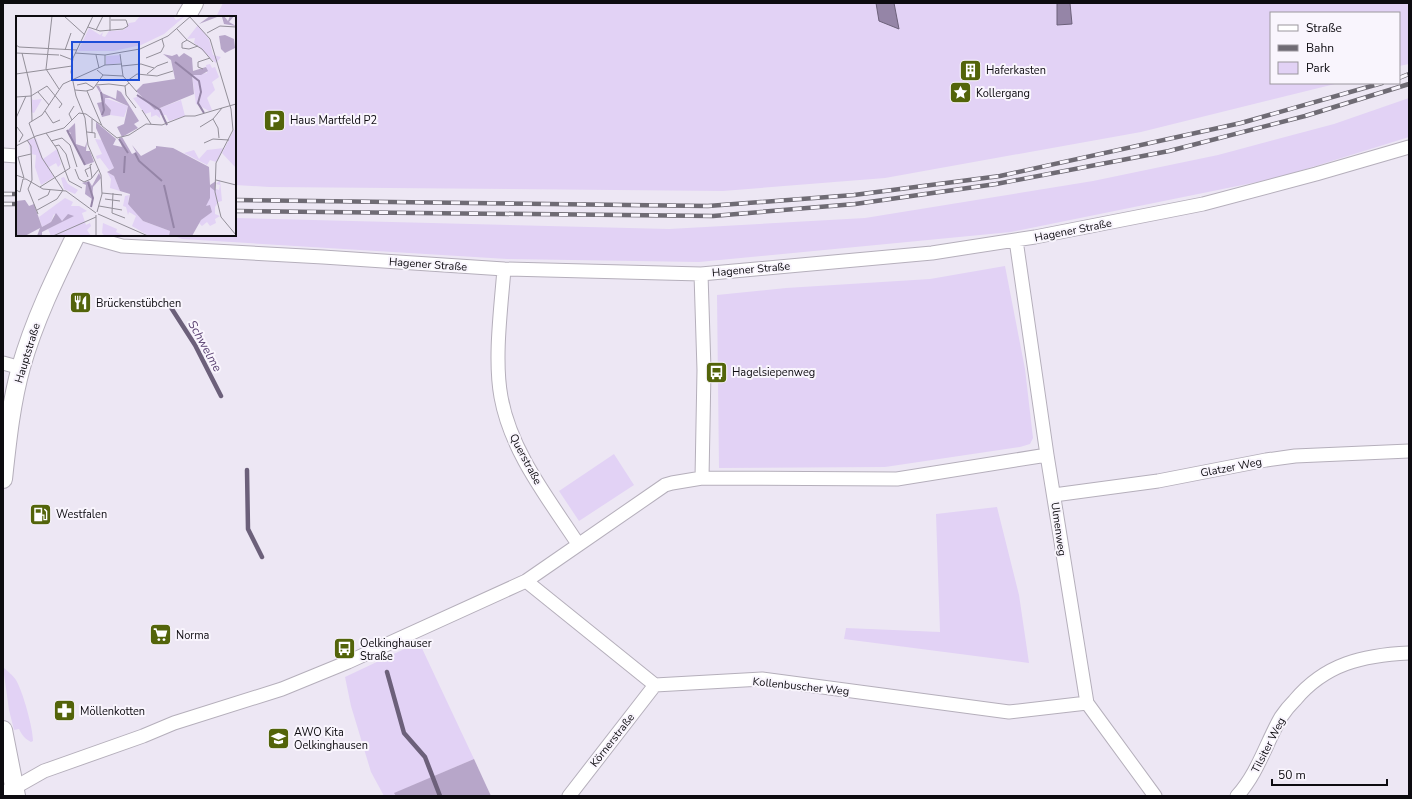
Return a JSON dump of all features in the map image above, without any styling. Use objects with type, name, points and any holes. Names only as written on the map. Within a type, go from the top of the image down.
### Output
[{"type":"main road","points":[[187,16],[194,3]]},
{"type":"main road","name":"Hauptstraße","points":[[3,479],[5,447],[21,368],[31,334],[46,297],[76,236]]},
{"type":"main road","points":[[3,730],[11,792]]},
{"type":"street","name":"Hagener Straße","points":[[87,236],[122,246],[504,269],[701,274],[932,252],[1016,240],[1203,204],[1316,174],[1409,147]]},
{"type":"street","points":[[3,156],[16,156]]},
{"type":"street","name":"Ulmenweg","points":[[1016,240],[1047,455],[1087,703],[1155,796]]},
{"type":"street","name":"Querstraße","points":[[504,269],[498,374],[507,421],[522,456],[530,470],[578,544]]},
{"type":"street","points":[[701,274],[704,370],[702,478]]},
{"type":"street","points":[[3,364],[21,368]]},
{"type":"street","name":"Glatzer Weg","points":[[1054,495],[1158,482],[1295,456],[1409,451]]},
{"type":"street","points":[[11,792],[44,771],[143,736],[174,723],[289,686],[348,662],[526,581],[665,485],[672,482],[702,478],[897,479],[1047,455]]},
{"type":"street","points":[[526,581],[655,685]]},
{"type":"street","name":"Tilsiter Weg","points":[[1237,796],[1256,771],[1282,715],[1304,689],[1328,672],[1352,661],[1373,656],[1409,654]]},
{"type":"street","name":"Kollenbuscher Weg","points":[[655,685],[762,679],[1009,712],[1087,703]]},
{"type":"street","name":"Körnerstraße","points":[[569,796],[655,685]]},
{"type":"green space","points":[[223,3],[876,3],[879,21],[899,29],[894,3],[1057,3],[1058,25],[1072,23],[1070,3],[1409,3],[1409,64],[1400,66],[1400,12],[1270,12],[1270,84],[1335,84],[1141,132],[885,178],[723,191],[269,187],[236,185],[236,16],[216,16]]},
{"type":"green space","points":[[1409,98],[1409,137],[1277,178],[1011,232],[699,262],[507,259],[182,239],[168,236],[236,236],[236,218],[669,229],[865,218],[1093,181],[1218,155],[1334,124]]},
{"type":"green space","points":[[1005,266],[1025,369],[1033,438],[1030,444],[1020,447],[885,467],[719,468],[717,295],[786,288],[930,279]]},
{"type":"green space","points":[[614,454],[634,485],[579,521],[559,491]]},
{"type":"green space","points":[[997,507],[1019,595],[1029,663],[844,639],[846,628],[940,632],[936,514]]},
{"type":"green space","points":[[419,642],[474,759],[395,793],[396,796],[384,796],[371,772],[351,706],[345,677]]},
{"type":"green space","points":[[3,667],[15,678],[22,693],[31,728],[33,741],[31,742],[24,737],[19,729],[14,730],[9,710]]},
{"type":"shaded area","points":[[876,3],[894,3],[899,29],[879,21]]},
{"type":"shaded area","points":[[1057,3],[1070,3],[1072,24],[1057,25]]},
{"type":"shaded area","points":[[474,759],[491,796],[396,796],[394,793]]},
{"type":"waterway","name":"Schwelme","points":[[170,306],[195,345],[221,396]]},
{"type":"waterway","name":"Schwelme","points":[[247,470],[248,529],[262,557]]},
{"type":"waterway","name":"Schwelme","points":[[387,672],[404,733],[425,757],[440,796]]},
{"type":"railway","points":[[1400,78],[1409,74]]},
{"type":"railway","points":[[236,200],[708,206],[854,195],[1000,176],[1241,123],[1378,84]]},
{"type":"railway","points":[[236,211],[713,216],[855,204],[996,184],[1169,151],[1305,116],[1409,84]]},
{"type":"railway","points":[[3,194],[16,194]]},
{"type":"railway","points":[[3,204],[16,204]]},
{"type":"place","name":"Haferkasten","points":[[970,70]]},
{"type":"place","name":"Kollergang","points":[[961,93]]},
{"type":"place","name":"Haus Martfeld P2","points":[[274,120]]},
{"type":"place","name":"Brückenstübchen","points":[[81,303]]},
{"type":"place","name":"Hagelsiepenweg","points":[[716,372]]},
{"type":"place","name":"Westfalen","points":[[40,514]]},
{"type":"place","name":"Norma","points":[[160,635]]},
{"type":"place","name":"Oelkinghauser Straße","points":[[345,649]]},
{"type":"place","name":"Möllenkotten","points":[[64,711]]},
{"type":"place","name":"AWO Kita Oelkinghausen","points":[[279,738]]}]
